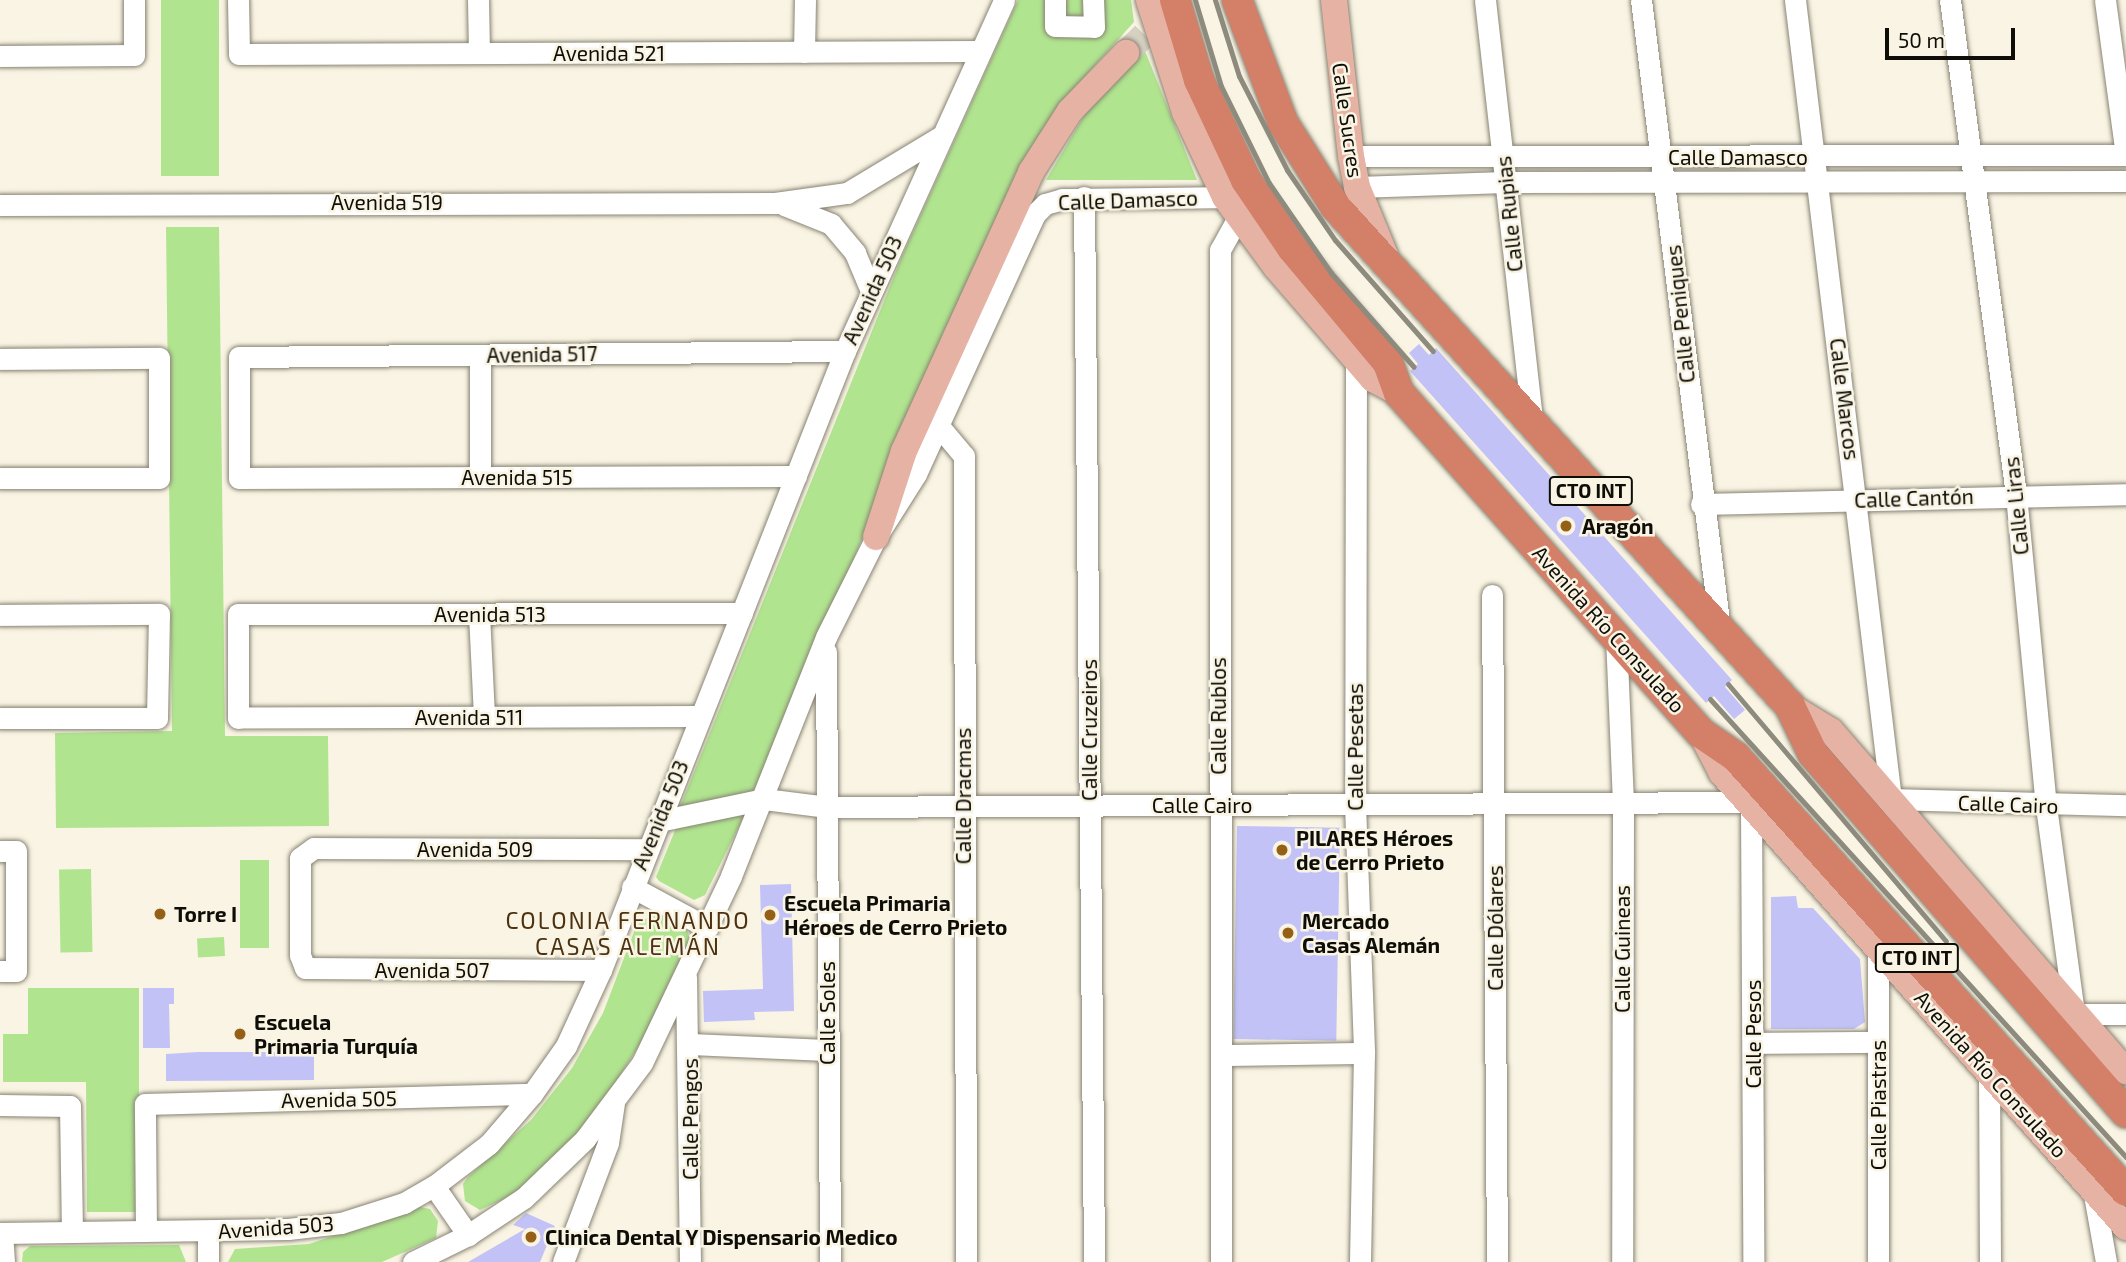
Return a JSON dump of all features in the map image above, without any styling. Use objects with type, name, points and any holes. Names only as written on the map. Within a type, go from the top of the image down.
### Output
[{"type":"highway","name":"CTO INT","points":[[1175,0],[1199,80],[1246,180],[1292,248],[1388,363],[1399,393]]},
{"type":"highway","name":"CTO INT","points":[[1237,0],[1283,123],[1335,206],[1533,429],[1790,706],[1813,754],[2126,1113]]},
{"type":"highway","name":"Avenida Río Consulado","points":[[1399,393],[1702,733]]},
{"type":"highway","name":"CTO INT","points":[[1702,733],[1736,757],[2126,1191]]},
{"type":"main road","name":"Avenida Río Consulado","points":[[1149,0],[1185,112],[1232,207],[1373,379],[1399,393]]},
{"type":"main road","name":"Calle Sucres","points":[[1334,0],[1351,156],[1357,187],[1395,275]]},
{"type":"main road","points":[[876,537],[904,451],[1031,172],[1070,111],[1126,53]]},
{"type":"main road","name":"CTO INT","points":[[1790,706],[1831,732],[2126,1071]]},
{"type":"main road","name":"Avenida Río Consulado","points":[[1702,733],[1722,773],[2126,1227]]},
{"type":"street","points":[[0,55],[134,55],[134,0]]},
{"type":"street","name":"Avenida 521","points":[[238,0],[239,54],[980,51]]},
{"type":"street","points":[[478,0],[479,53]]},
{"type":"street","points":[[804,52],[805,0]]},
{"type":"street","name":"Avenida 503","points":[[1,1233],[208,1231],[341,1223],[404,1203],[434,1186],[489,1144],[532,1094],[566,1046],[601,970],[845,351],[1004,0]]},
{"type":"street","points":[[1055,0],[1055,26],[1094,27],[1093,0]]},
{"type":"street","name":"Calle Rupias","points":[[1485,0],[1533,429]]},
{"type":"street","name":"Calle Peniques","points":[[1641,0],[1701,504],[1720,629]]},
{"type":"street","name":"Calle Marcos","points":[[1795,0],[1858,499],[1891,799]]},
{"type":"street","name":"Calle Liras","points":[[1950,0],[2016,495],[2046,806],[2074,1014]]},
{"type":"street","points":[[2105,0],[2126,155]]},
{"type":"street","name":"Avenida 519","points":[[0,205],[775,203],[848,193],[942,136]]},
{"type":"street","name":"Calle Damasco","points":[[1351,156],[2126,155]]},
{"type":"street","name":"Calle Damasco","points":[[1357,187],[1505,183],[2126,181]]},
{"type":"street","name":"Calle Damasco","points":[[938,425],[1035,214],[1045,204],[1084,197],[1232,207]]},
{"type":"street","name":"Calle Cruzeiros","points":[[1084,197],[1094,1262]]},
{"type":"street","name":"Avenida 519","points":[[775,203],[831,223],[855,253],[871,291]]},
{"type":"street","name":"Calle Rublos","points":[[1220,1262],[1220,250],[1232,207]]},
{"type":"street","name":"Avenida 517","points":[[239,478],[239,357],[845,351]]},
{"type":"street","points":[[480,355],[480,477]]},
{"type":"street","points":[[0,359],[159,358],[159,478],[0,478]]},
{"type":"street","name":"Calle Pesetas","points":[[1356,359],[1355,804],[1364,1053],[1360,1262]]},
{"type":"street","points":[[413,1262],[468,1235],[524,1198],[556,1169],[614,1103],[642,1063],[686,976],[764,799],[826,637],[876,537],[916,474],[938,425]]},
{"type":"street","name":"Calle Dracmas","points":[[938,425],[964,456],[962,807],[966,1262]]},
{"type":"street","name":"Avenida 515","points":[[239,478],[796,476]]},
{"type":"street","name":"Calle Cantón","points":[[1701,504],[2126,494]]},
{"type":"street","name":"Calle Dólares","points":[[1492,595],[1497,1262]]},
{"type":"street","name":"Avenida 513","points":[[238,718],[237,614],[742,613]]},
{"type":"street","points":[[0,615],[159,614],[156,718],[0,718]]},
{"type":"street","points":[[479,614],[484,717]]},
{"type":"street","name":"Calle Guineas","points":[[1616,636],[1623,804],[1622,1262]]},
{"type":"street","name":"Calle Soles","points":[[826,637],[830,1262]]},
{"type":"street","name":"Avenida 511","points":[[238,718],[699,716]]},
{"type":"street","name":"Calle Cairo","points":[[659,821],[764,799],[827,807],[1749,804]]},
{"type":"street","name":"Calle Cairo","points":[[1891,799],[2046,806],[2126,805]]},
{"type":"street","name":"Calle Pesos","points":[[1749,804],[1753,1262]]},
{"type":"street","name":"Avenida 509","points":[[305,968],[300,955],[299,877],[303,852],[314,848],[647,849]]},
{"type":"street","points":[[8,851],[8,971]]},
{"type":"street","points":[[632,887],[708,928]]},
{"type":"street","name":"Calle Piastras","points":[[1878,948],[1878,1262]]},
{"type":"street","name":"Avenida 507","points":[[305,968],[601,970]]},
{"type":"street","name":"Calle Pengos","points":[[686,976],[690,1044],[691,1262]]},
{"type":"street","points":[[2074,1014],[2126,1014]]},
{"type":"street","points":[[1753,1043],[1877,1042]]},
{"type":"street","points":[[690,1044],[827,1050]]},
{"type":"street","points":[[1222,1055],[1364,1053]]},
{"type":"street","points":[[1989,1071],[1990,1262]]},
{"type":"street","name":"Avenida 505","points":[[146,1231],[145,1104],[532,1094]]},
{"type":"street","points":[[563,1262],[608,1143],[614,1103]]},
{"type":"street","points":[[0,1105],[70,1106],[72,1231]]},
{"type":"street","points":[[434,1186],[468,1235]]},
{"type":"street","points":[[2094,1189],[2106,1262]]},
{"type":"street","points":[[208,1231],[208,1262]]},
{"type":"street","points":[[1,1233],[4,1262]]},
{"type":"green space","points":[[161,0],[219,0],[219,176],[161,176]]},
{"type":"green space","points":[[1018,0],[1131,0],[1134,22],[1060,104],[957,316],[755,791],[680,807],[903,254]]},
{"type":"green space","points":[[1145,51],[1197,180],[1046,180],[1085,114]]},
{"type":"green space","points":[[166,227],[219,227],[225,736],[328,736],[329,826],[56,828],[55,733],[172,731]]},
{"type":"green space","points":[[748,808],[705,895],[694,900],[659,881],[656,877],[676,828]]},
{"type":"green space","points":[[240,860],[269,860],[269,948],[240,948]]},
{"type":"green space","points":[[91,869],[92,952],[60,953],[59,870]]},
{"type":"green space","points":[[654,914],[687,930],[690,939],[644,1038],[610,1091],[579,1133],[515,1194],[480,1210],[465,1201],[463,1184],[468,1177],[531,1120],[572,1068],[603,1013],[637,924]]},
{"type":"green space","points":[[224,937],[225,956],[198,957],[197,938]]},
{"type":"green space","points":[[28,988],[139,988],[139,1212],[87,1212],[86,1082],[3,1082],[3,1034],[28,1034]]},
{"type":"green space","points":[[420,1207],[430,1209],[438,1221],[436,1238],[382,1262],[228,1262],[235,1249],[309,1244]]},
{"type":"green space","points":[[179,1245],[186,1262],[22,1262],[23,1252],[30,1246]]},
{"type":"building","points":[[1419,344],[1429,355],[1436,348],[1732,680],[1725,687],[1745,710],[1734,719],[1714,696],[1706,703],[1410,371],[1418,364],[1409,353]]},
{"type":"building","name":"Mercado Casas Alemán","points":[[1237,826],[1340,828],[1336,1041],[1233,1039]]},
{"type":"building","points":[[791,884],[794,1011],[754,1012],[755,1020],[704,1022],[703,991],[763,989],[760,885]]},
{"type":"building","points":[[1796,896],[1798,908],[1813,908],[1860,959],[1865,1022],[1854,1029],[1771,1029],[1771,897]]},
{"type":"building","points":[[143,988],[174,988],[174,1004],[169,1004],[170,1048],[143,1048]]},
{"type":"building","points":[[314,1052],[314,1080],[166,1081],[166,1054]]},
{"type":"building","name":"Clinica Dental Y Dispensario Medico","points":[[526,1213],[555,1226],[540,1262],[468,1262],[525,1229],[513,1225]]},
{"type":"tunnel","points":[[1126,53],[1172,8]]},
{"type":"railway","points":[[1195,0],[1221,86],[1269,183],[1331,273],[1414,367]]},
{"type":"railway","points":[[1215,0],[1239,76],[1287,170],[1335,240],[1433,351]]},
{"type":"railway","points":[[1728,684],[1946,941]]},
{"type":"railway","points":[[1710,699],[2126,1157]]},
{"type":"place","name":"Aragón","points":[[1566,526]]},
{"type":"place","name":"PILARES Héroes de Cerro Prieto","points":[[1282,850]]},
{"type":"place","name":"Torre I","points":[[160,914]]},
{"type":"place","name":"Escuela Primaria Héroes de Cerro Prieto","points":[[770,915]]},
{"type":"place","name":"Mercado Casas Alemán","points":[[1288,933]]},
{"type":"place","name":"Escuela Primaria Turquía","points":[[240,1034]]},
{"type":"place","name":"Clinica Dental Y Dispensario Medico","points":[[531,1237]]},
{"type":"district","name":"COLONIA FERNANDO CASAS ALEMÁN","points":[[628,933]]}]
